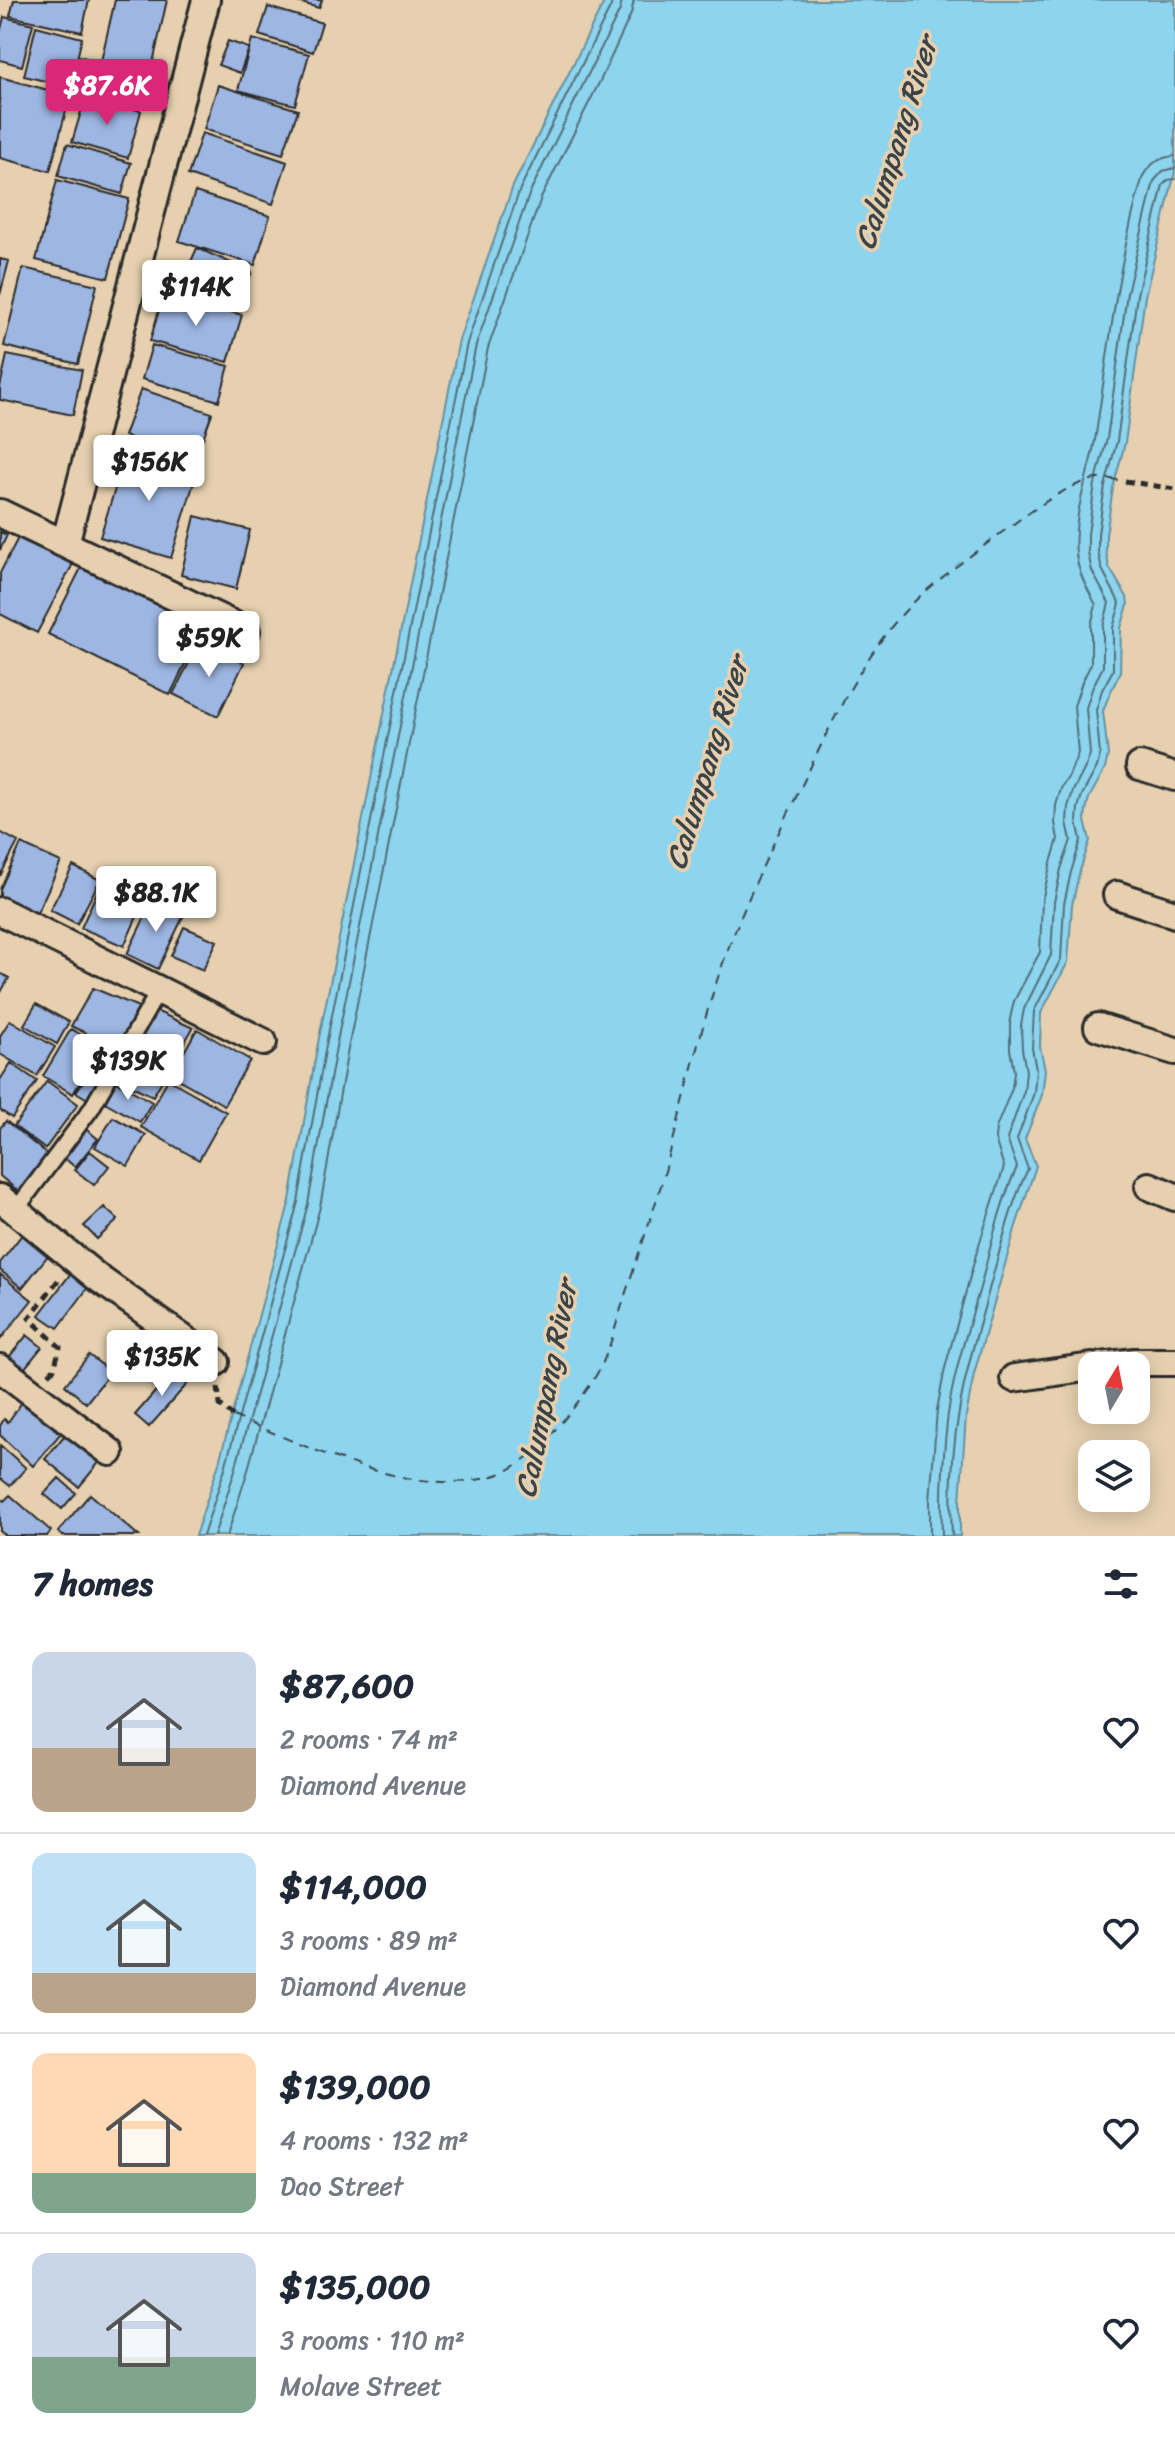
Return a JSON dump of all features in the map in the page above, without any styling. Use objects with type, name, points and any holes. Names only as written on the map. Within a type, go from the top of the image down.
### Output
[{"type":"street","points":[[65,544],[206,0]]},
{"type":"street","points":[[0,513],[246,631]]},
{"type":"street","points":[[1140,766],[1175,777]]},
{"type":"street","points":[[1117,895],[1175,914]]},
{"type":"street","points":[[0,911],[263,1042]]},
{"type":"street","points":[[1098,1027],[1175,1051]]},
{"type":"street","points":[[1149,1186],[1175,1197]]},
{"type":"street","points":[[8,1205],[74,1260],[216,1362]]},
{"type":"street","points":[[1150,1362],[1175,1362]]},
{"type":"street","points":[[0,1368],[110,1452]]},
{"type":"street","points":[[1014,1378],[1078,1369]]},
{"type":"lane","points":[[8,1205],[91,1109],[159,990]]},
{"type":"path","points":[[1125,481],[1175,489]]},
{"type":"path","points":[[29,1392],[54,1369],[60,1347],[29,1318],[74,1260]]},
{"type":"path","points":[[220,1405],[233,1416]]},
{"type":"water","name":"Calumpang River","points":[[605,0],[1175,0],[1175,172],[1145,296],[1125,443],[1113,488],[1106,535],[1109,567],[1127,597],[1128,605],[1121,628],[1120,673],[1103,711],[1108,755],[1105,769],[1086,810],[1085,821],[1090,840],[1072,905],[1068,962],[1041,1013],[1040,1047],[1045,1070],[1042,1095],[1025,1139],[1036,1166],[974,1374],[966,1416],[960,1536],[195,1536],[218,1466],[290,1200],[318,1043],[459,340],[513,186]]},
{"type":"building","points":[[14,0],[89,0],[82,32],[10,16]]},
{"type":"building","points":[[115,0],[167,0],[151,72],[101,61]]},
{"type":"building","points":[[291,0],[322,0],[319,8]]},
{"type":"building","points":[[268,7],[322,23],[313,52],[259,35]]},
{"type":"building","points":[[4,17],[33,24],[22,66],[0,60],[0,33]]},
{"type":"building","points":[[36,26],[82,38],[70,87],[24,76]]},
{"type":"building","points":[[252,39],[309,54],[295,105],[238,90]]},
{"type":"building","points":[[228,41],[249,48],[240,73],[218,65]]},
{"type":"building","points":[[79,56],[120,67],[112,98],[71,87]]},
{"type":"building","points":[[0,77],[70,96],[50,171],[0,158]]},
{"type":"building","points":[[218,85],[298,110],[283,154],[204,129]]},
{"type":"building","points":[[86,95],[141,111],[128,158],[72,142]]},
{"type":"building","points":[[202,133],[287,162],[273,204],[188,175]]},
{"type":"building","points":[[67,144],[131,163],[122,194],[58,176]]},
{"type":"building","points":[[57,180],[129,199],[108,278],[36,260]]},
{"type":"building","points":[[195,192],[270,216],[255,265],[179,241]]},
{"type":"building","points":[[197,248],[252,272],[236,309],[181,284]]},
{"type":"building","points":[[0,259],[9,261],[0,295]]},
{"type":"building","points":[[23,268],[97,285],[78,364],[4,346]]},
{"type":"building","points":[[164,293],[242,315],[228,362],[150,341]]},
{"type":"building","points":[[152,345],[229,366],[219,401],[142,379]]},
{"type":"building","points":[[7,355],[82,370],[73,415],[0,400]]},
{"type":"building","points":[[141,389],[212,413],[195,461],[124,436]]},
{"type":"building","points":[[128,447],[198,469],[171,558],[100,537]]},
{"type":"building","points":[[195,516],[250,530],[236,589],[181,575]]},
{"type":"building","points":[[22,530],[76,558],[37,633],[0,614],[0,573]]},
{"type":"building","points":[[0,532],[7,535],[0,550]]},
{"type":"building","points":[[83,564],[205,624],[170,695],[48,634]]},
{"type":"building","points":[[200,641],[244,663],[218,716],[173,694]]},
{"type":"building","points":[[0,832],[18,842],[0,876]]},
{"type":"building","points":[[21,844],[61,862],[37,913],[0,896],[0,889]]},
{"type":"building","points":[[73,866],[100,880],[77,924],[50,910]]},
{"type":"building","points":[[97,892],[140,910],[124,946],[81,928]]},
{"type":"building","points":[[153,900],[184,915],[158,969],[127,954]]},
{"type":"building","points":[[184,927],[217,941],[203,970],[171,956]]},
{"type":"building","points":[[0,973],[9,978],[0,994]]},
{"type":"building","points":[[93,988],[141,1008],[118,1049],[71,1026]]},
{"type":"building","points":[[36,1004],[69,1022],[57,1044],[24,1025]]},
{"type":"building","points":[[156,1011],[193,1028],[153,1096],[115,1078]]},
{"type":"building","points":[[10,1020],[55,1047],[37,1076],[0,1054],[0,1036]]},
{"type":"building","points":[[71,1029],[101,1046],[73,1094],[43,1076]]},
{"type":"building","points":[[197,1029],[250,1060],[224,1105],[171,1075]]},
{"type":"building","points":[[11,1063],[37,1081],[12,1118],[0,1110],[0,1080]]},
{"type":"building","points":[[91,1069],[106,1078],[91,1101],[76,1092]]},
{"type":"building","points":[[168,1079],[226,1112],[199,1160],[141,1127]]},
{"type":"building","points":[[47,1081],[78,1104],[45,1149],[14,1126]]},
{"type":"building","points":[[115,1081],[152,1102],[140,1122],[103,1101]]},
{"type":"building","points":[[113,1117],[146,1135],[128,1166],[95,1147]]},
{"type":"building","points":[[6,1121],[48,1155],[18,1191],[0,1176],[0,1128]]},
{"type":"building","points":[[85,1128],[98,1139],[75,1167],[62,1156]]},
{"type":"building","points":[[90,1151],[109,1166],[94,1185],[75,1170]]},
{"type":"building","points":[[104,1207],[118,1220],[97,1239],[84,1226]]},
{"type":"building","points":[[24,1232],[50,1253],[22,1288],[0,1270],[0,1263]]},
{"type":"building","points":[[72,1272],[90,1285],[58,1328],[39,1315]]},
{"type":"building","points":[[0,1274],[32,1300],[0,1340]]},
{"type":"building","points":[[27,1335],[42,1347],[24,1369],[9,1357]]},
{"type":"building","points":[[89,1355],[111,1372],[86,1403],[65,1385]]},
{"type":"building","points":[[175,1369],[189,1382],[149,1427],[135,1415]]},
{"type":"building","points":[[22,1402],[61,1433],[33,1466],[0,1435],[4,1419],[8,1422]]},
{"type":"building","points":[[68,1431],[102,1459],[79,1487],[45,1459]]},
{"type":"building","points":[[0,1445],[26,1468],[10,1486],[0,1478]]},
{"type":"building","points":[[59,1478],[76,1493],[62,1509],[44,1494]]},
{"type":"building","points":[[90,1494],[139,1536],[63,1536],[58,1532]]},
{"type":"building","points":[[10,1495],[51,1531],[47,1536],[6,1536],[0,1531],[0,1498],[4,1501]]},
{"type":"ferry route","points":[[233,1416],[365,1468],[436,1482],[470,1481],[502,1473],[544,1441],[586,1391],[603,1362],[658,1195],[701,1035],[728,949],[783,824],[865,664],[880,641],[914,602],[1028,513],[1087,481],[1125,481]]}]
